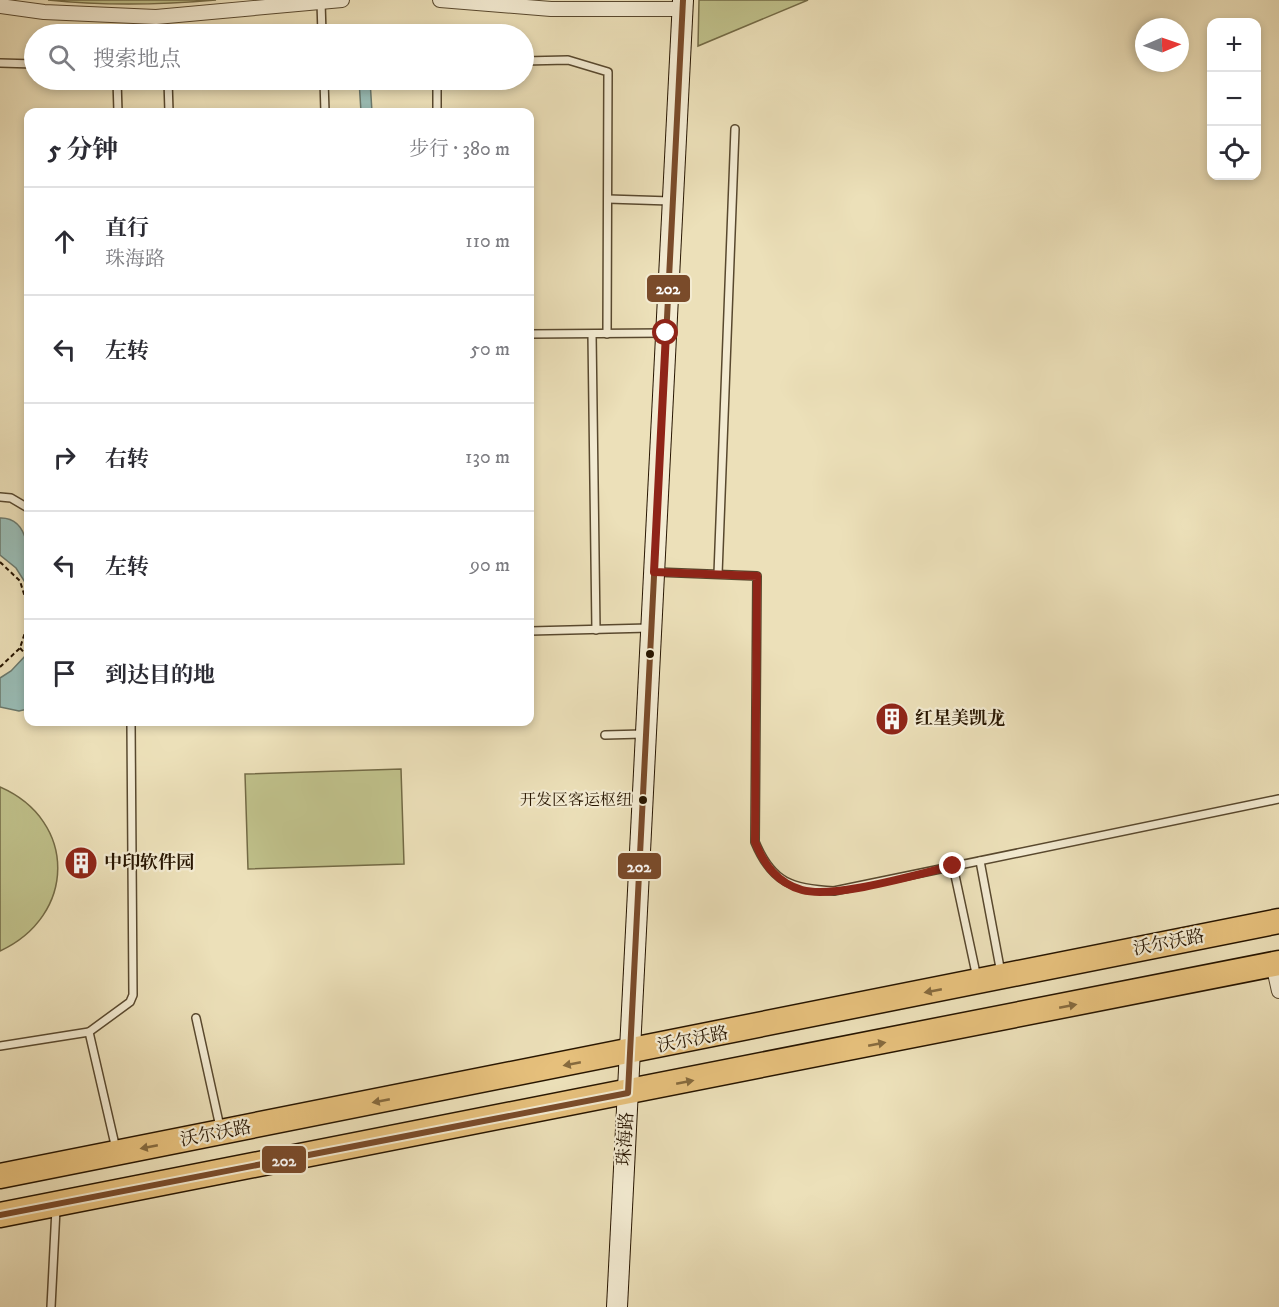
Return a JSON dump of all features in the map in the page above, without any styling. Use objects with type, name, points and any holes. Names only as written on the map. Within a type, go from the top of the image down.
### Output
[{"type":"highway","name":"沃尔沃路","points":[[0,1176],[1279,921]]},
{"type":"highway","name":"沃尔沃路","points":[[0,1215],[1276,964]]},
{"type":"main road","name":"珠海路","points":[[617,1307],[683,4]]},
{"type":"street","points":[[0,6],[44,12],[156,17],[342,0]]},
{"type":"street","points":[[440,0],[550,9],[683,4]]},
{"type":"street","points":[[1276,964],[1279,991]]},
{"type":"lane","points":[[321,2],[322,24]]},
{"type":"lane","points":[[534,61],[568,60],[608,72],[608,334]]},
{"type":"lane","points":[[0,63],[24,64]]},
{"type":"lane","points":[[117,90],[118,108]]},
{"type":"lane","points":[[168,90],[169,108]]},
{"type":"lane","points":[[324,90],[325,108]]},
{"type":"lane","points":[[437,90],[437,108]]},
{"type":"lane","points":[[718,574],[735,129]]},
{"type":"lane","points":[[608,200],[673,201]]},
{"type":"lane","points":[[534,334],[666,333]]},
{"type":"lane","points":[[592,334],[596,630]]},
{"type":"lane","points":[[0,497],[11,498],[24,506]]},
{"type":"lane","points":[[654,572],[757,576],[755,842],[764,863],[780,879],[802,890],[834,891],[1279,799]]},
{"type":"lane","points":[[534,631],[651,628]]},
{"type":"lane","points":[[0,1046],[89,1032],[124,1007],[133,995],[131,726]]},
{"type":"lane","points":[[605,735],[646,733]]},
{"type":"lane","points":[[980,861],[1001,977]]},
{"type":"lane","points":[[953,866],[977,982]]},
{"type":"lane","points":[[196,1018],[222,1133]]},
{"type":"lane","points":[[89,1032],[117,1153]]},
{"type":"lane","points":[[51,1307],[56,1203]]},
{"type":"path","points":[[0,562],[20,581],[24,594]]},
{"type":"path","points":[[0,667],[20,648],[24,635]]},
{"type":"path","points":[[20,648],[24,652]]},
{"type":"green space","points":[[48,0],[216,0],[132,4]]},
{"type":"green space","points":[[699,0],[808,0],[698,46]]},
{"type":"green space","points":[[401,769],[404,864],[248,869],[245,774]]},
{"type":"green space","points":[[0,787],[26,802],[44,822],[54,845],[58,869],[54,893],[43,915],[25,935],[0,951]]},
{"type":"water","points":[[360,90],[371,90],[372,108],[361,108]]},
{"type":"water","points":[[0,518],[11,520],[24,534],[24,581],[16,568],[0,555]]},
{"type":"water","points":[[24,657],[24,710],[0,707],[0,678],[11,671]]},
{"type":"transit line","name":"202","points":[[0,1215],[628,1093],[683,0]]},
{"type":"place","name":"红星美凯龙","points":[[892,719]]},
{"type":"place","name":"开发区客运枢纽","points":[[643,800]]},
{"type":"place","name":"中印软件园","points":[[81,863]]},
{"type":"route","points":[[666,333],[654,572],[757,576],[755,842],[764,863],[780,879],[802,890],[834,891],[953,866]]}]
